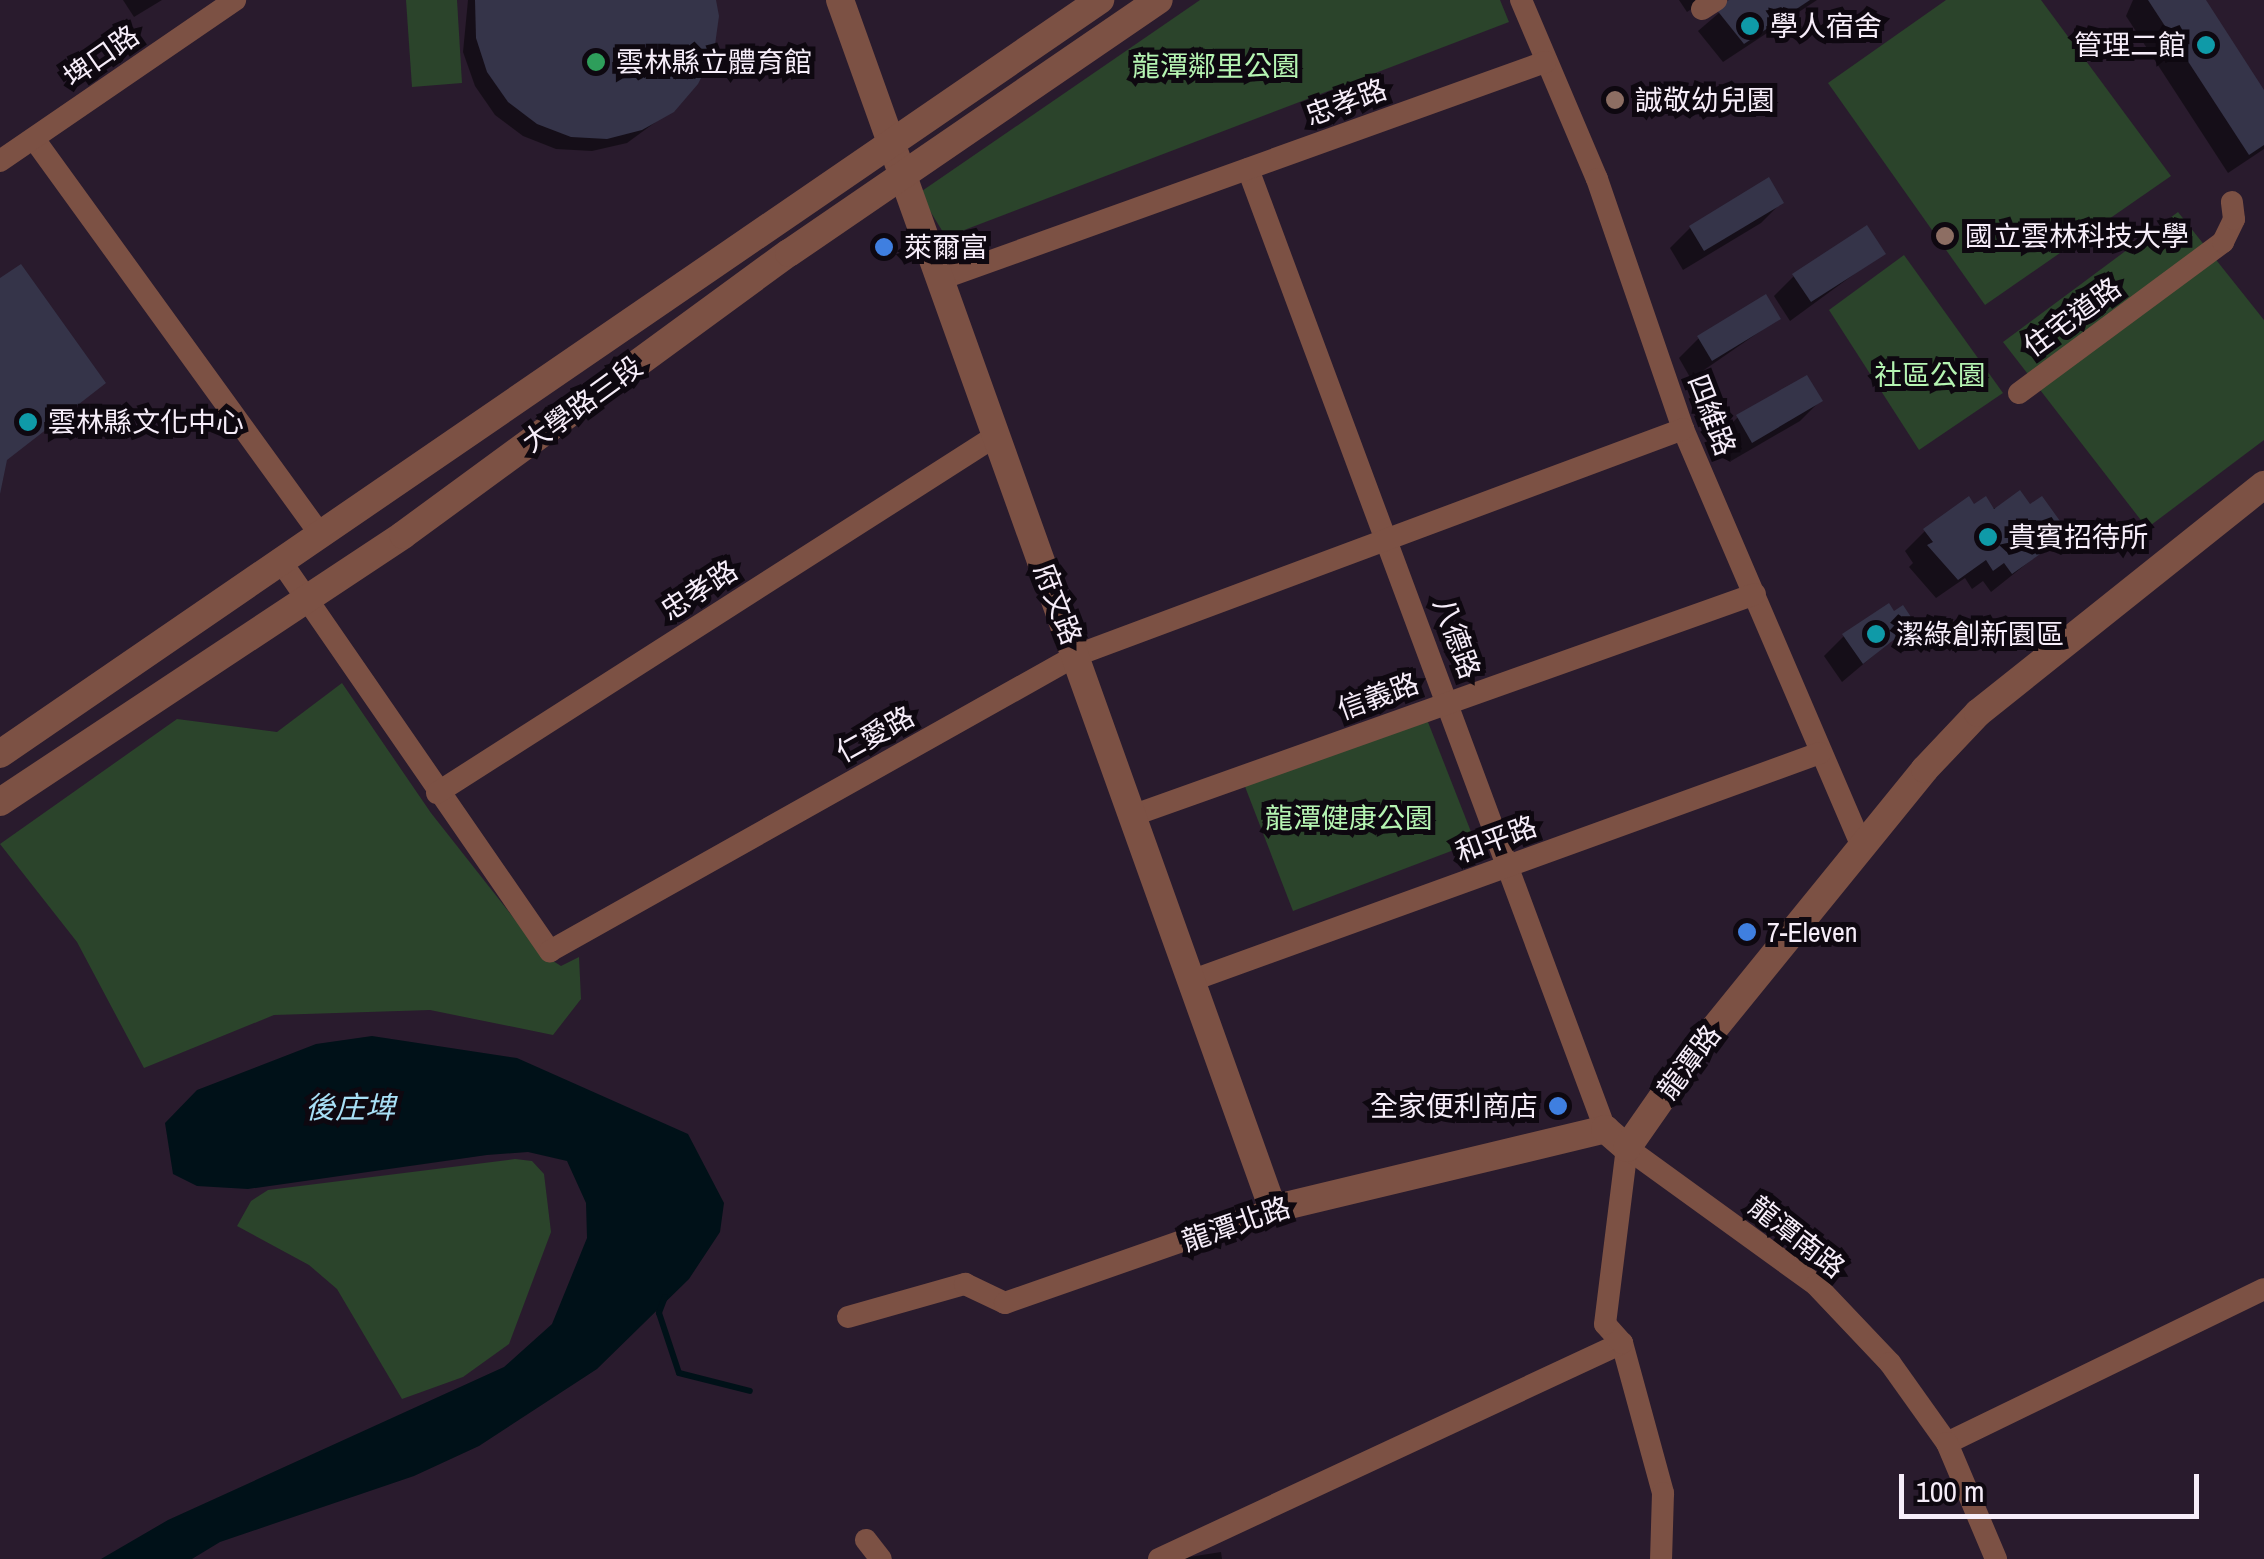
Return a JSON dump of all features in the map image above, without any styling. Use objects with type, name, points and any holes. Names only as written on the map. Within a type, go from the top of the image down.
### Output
[{"type":"street","name":"埤口路","points":[[0,161],[235,0]]},
{"type":"street","name":"府文路","points":[[840,0],[1273,1209]]},
{"type":"street","name":"大學路三段","points":[[0,754],[1100,0]]},
{"type":"street","name":"大學路三段","points":[[0,802],[308,600],[902,174],[1159,0]]},
{"type":"street","name":"四維路","points":[[1520,0],[1597,180],[1683,429],[1862,847]]},
{"type":"street","name":"忠孝路","points":[[941,279],[1545,62]]},
{"type":"street","points":[[34,139],[322,536]]},
{"type":"street","name":"八德路","points":[[1248,169],[1390,540],[1605,1129]]},
{"type":"street","name":"住宅道路","points":[[2019,393],[2223,242],[2234,219],[2232,202]]},
{"type":"street","name":"仁愛路","points":[[282,562],[437,793],[550,951],[1077,654],[1683,429]]},
{"type":"street","name":"忠孝路","points":[[437,793],[994,438]]},
{"type":"street","name":"龍潭路","points":[[1622,1343],[1605,1324],[1627,1148],[1687,1062],[1978,712],[2264,485]]},
{"type":"street","name":"信義路","points":[[1134,816],[1755,594]]},
{"type":"street","name":"和平路","points":[[1192,980],[1820,753]]},
{"type":"street","points":[[1605,1129],[1627,1148]]},
{"type":"street","name":"龍潭北路","points":[[848,1318],[966,1284],[1005,1303],[1273,1209],[1605,1129]]},
{"type":"street","name":"龍潭南路","points":[[1627,1148],[1816,1285],[1890,1363],[1947,1442],[1996,1559]]},
{"type":"street","points":[[1947,1442],[2264,1288]]},
{"type":"street","points":[[1159,1559],[1622,1343],[1663,1493],[1661,1559]]},
{"type":"green space","points":[[406,0],[457,0],[462,83],[412,87]]},
{"type":"green space","name":"龍潭鄰里公園","points":[[1200,0],[1500,0],[1509,22],[946,237],[919,193]]},
{"type":"green space","points":[[1946,0],[2041,0],[2171,176],[1985,305],[1828,83]]},
{"type":"green space","points":[[2178,212],[2264,320],[2264,440],[2147,528],[2003,342]]},
{"type":"green space","name":"社區公園","points":[[1904,255],[2003,393],[1919,450],[1829,310]]},
{"type":"green space","points":[[342,683],[431,813],[542,954],[561,966],[579,957],[581,999],[553,1035],[430,1010],[274,1015],[144,1068],[77,942],[0,844],[177,719],[277,732]]},
{"type":"green space","name":"龍潭健康公園","points":[[1426,717],[1475,842],[1293,911],[1244,784]]},
{"type":"green space","points":[[515,1159],[532,1161],[544,1174],[551,1232],[509,1344],[463,1377],[402,1399],[337,1289],[309,1265],[237,1226],[251,1201],[268,1190]]},
{"type":"water","name":"後庄埤","points":[[372,1036],[517,1058],[688,1134],[724,1203],[720,1232],[689,1279],[597,1369],[479,1446],[414,1476],[220,1542],[192,1559],[101,1559],[168,1520],[504,1367],[552,1324],[587,1238],[586,1203],[567,1161],[528,1152],[487,1155],[248,1189],[197,1186],[173,1174],[165,1123],[197,1090],[316,1044]]},
{"type":"building","name":"雲林縣立體育館","points":[[475,0],[716,0],[719,16],[714,52],[698,84],[674,112],[642,130],[607,139],[571,137],[537,124],[508,102],[487,72],[476,38]]},
{"type":"building","name":"學人宿舍","points":[[1729,0],[1810,0],[1744,44],[1716,9]]},
{"type":"building","name":"管理二館","points":[[2148,0],[2206,0],[2264,90],[2264,145],[2249,155]]},
{"type":"building","points":[[1769,177],[1784,203],[1704,251],[1689,226]]},
{"type":"building","points":[[1867,225],[1886,254],[1811,302],[1792,274]]},
{"type":"building","name":"雲林縣文化中心","points":[[21,264],[106,383],[7,460],[0,494],[0,278]]},
{"type":"building","points":[[1766,294],[1781,319],[1712,361],[1697,336]]},
{"type":"building","points":[[1807,375],[1823,401],[1752,443],[1736,415]]},
{"type":"building","name":"貴賓招待所","points":[[2020,490],[2030,504],[2042,496],[2060,521],[2044,532],[2053,545],[2012,574],[2004,563],[1993,571],[1986,560],[1958,580],[1927,545],[1933,542],[1923,529],[1969,496],[1974,504],[1986,496],[1994,509]]},
{"type":"building","name":"潔綠創新園區","points":[[1889,603],[1894,611],[1903,605],[1915,623],[1863,664],[1842,634]]},
{"type":"waterway","points":[[665,1297],[659,1313],[679,1373],[750,1391]]},
{"type":"place","name":"學人宿舍","points":[[1750,26]]},
{"type":"place","name":"管理二館","points":[[2206,45]]},
{"type":"place","name":"雲林縣立體育館","points":[[596,62]]},
{"type":"place","name":"誠敬幼兒園","points":[[1615,100]]},
{"type":"place","name":"國立雲林科技大學","points":[[1945,236]]},
{"type":"place","name":"萊爾富","points":[[884,247]]},
{"type":"place","name":"雲林縣文化中心","points":[[28,422]]},
{"type":"place","name":"貴賓招待所","points":[[1988,537]]},
{"type":"place","name":"潔綠創新園區","points":[[1876,634]]},
{"type":"place","name":"7-Eleven","points":[[1747,932]]},
{"type":"place","name":"全家便利商店","points":[[1558,1106]]}]
